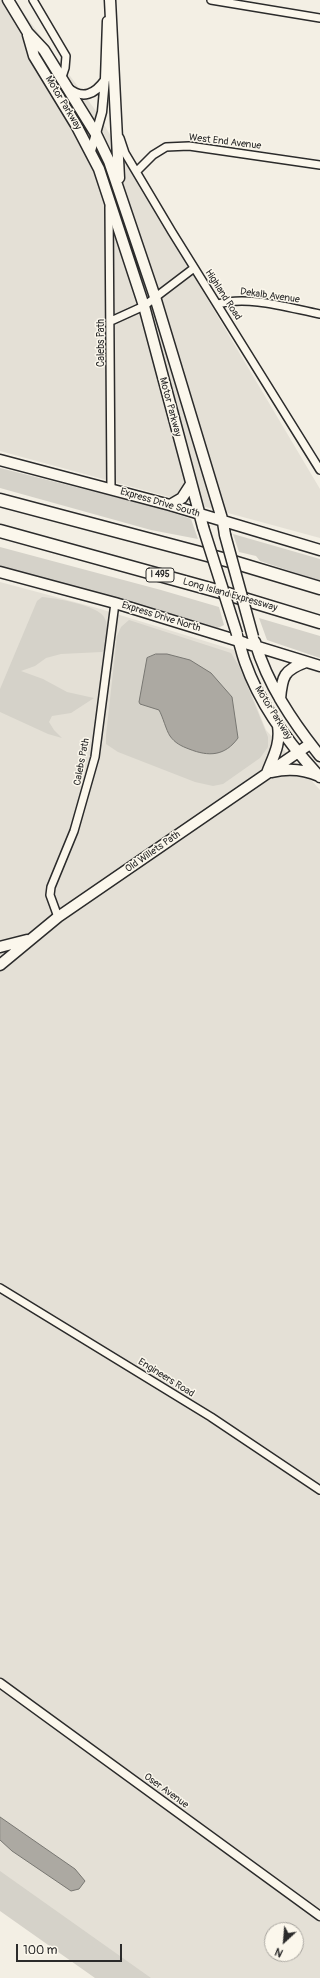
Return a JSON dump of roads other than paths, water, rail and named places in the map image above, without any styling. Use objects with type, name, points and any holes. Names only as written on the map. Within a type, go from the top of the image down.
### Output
[{"type":"highway","points":[[0,500],[230,561],[320,588]]},
{"type":"highway","name":"Long Island Expressway","points":[[0,531],[205,587],[320,622]]},
{"type":"main road","name":"Motor Parkway","points":[[8,0],[28,33],[44,50],[96,134],[109,160],[155,297],[223,522],[225,535],[255,641],[271,685],[310,744],[320,756]]},
{"type":"main road","points":[[110,0],[120,190]]},
{"type":"main road","name":"Motor Parkway","points":[[28,33],[34,56],[54,86],[91,151],[109,197],[144,306],[199,515],[251,678],[278,724],[298,752],[320,777]]},
{"type":"main road","name":"Express Drive South","points":[[0,460],[170,505],[199,515],[320,550]]},
{"type":"main road","points":[[170,505],[182,498],[191,484]]},
{"type":"main road","name":"Express Drive North","points":[[0,572],[255,641],[306,662],[320,666]]},
{"type":"main road","points":[[280,699],[281,683],[288,671],[306,662]]},
{"type":"main road","points":[[266,774],[277,750],[280,736],[278,724]]},
{"type":"main road","name":"Old Willets Path","points":[[0,965],[58,918],[310,744]]},
{"type":"main road","points":[[266,774],[286,769],[302,770],[320,777]]},
{"type":"main road","points":[[0,947],[31,939]]},
{"type":"street","points":[[33,0],[66,56],[63,82],[72,91],[86,94],[98,89],[105,79]]},
{"type":"street","points":[[91,151],[102,112],[110,0]]},
{"type":"street","points":[[211,0],[320,18]]},
{"type":"street","name":"Highland Road","points":[[116,128],[125,153],[136,172],[320,470]]},
{"type":"street","name":"West End Avenue","points":[[136,172],[153,155],[166,147],[189,146],[320,165]]},
{"type":"street","name":"Calebs Path","points":[[109,197],[111,489]]},
{"type":"street","points":[[111,321],[144,306],[194,268]]},
{"type":"street","name":"Dekalb Avenue","points":[[218,304],[229,300],[244,301],[320,314]]},
{"type":"street","name":"Calebs Path","points":[[58,918],[50,895],[74,831],[95,758],[115,603]]},
{"type":"street","name":"Engineers Road","points":[[0,1288],[207,1415],[320,1490]]},
{"type":"street","name":"Oser Avenue","points":[[0,1683],[320,1916]]}]
